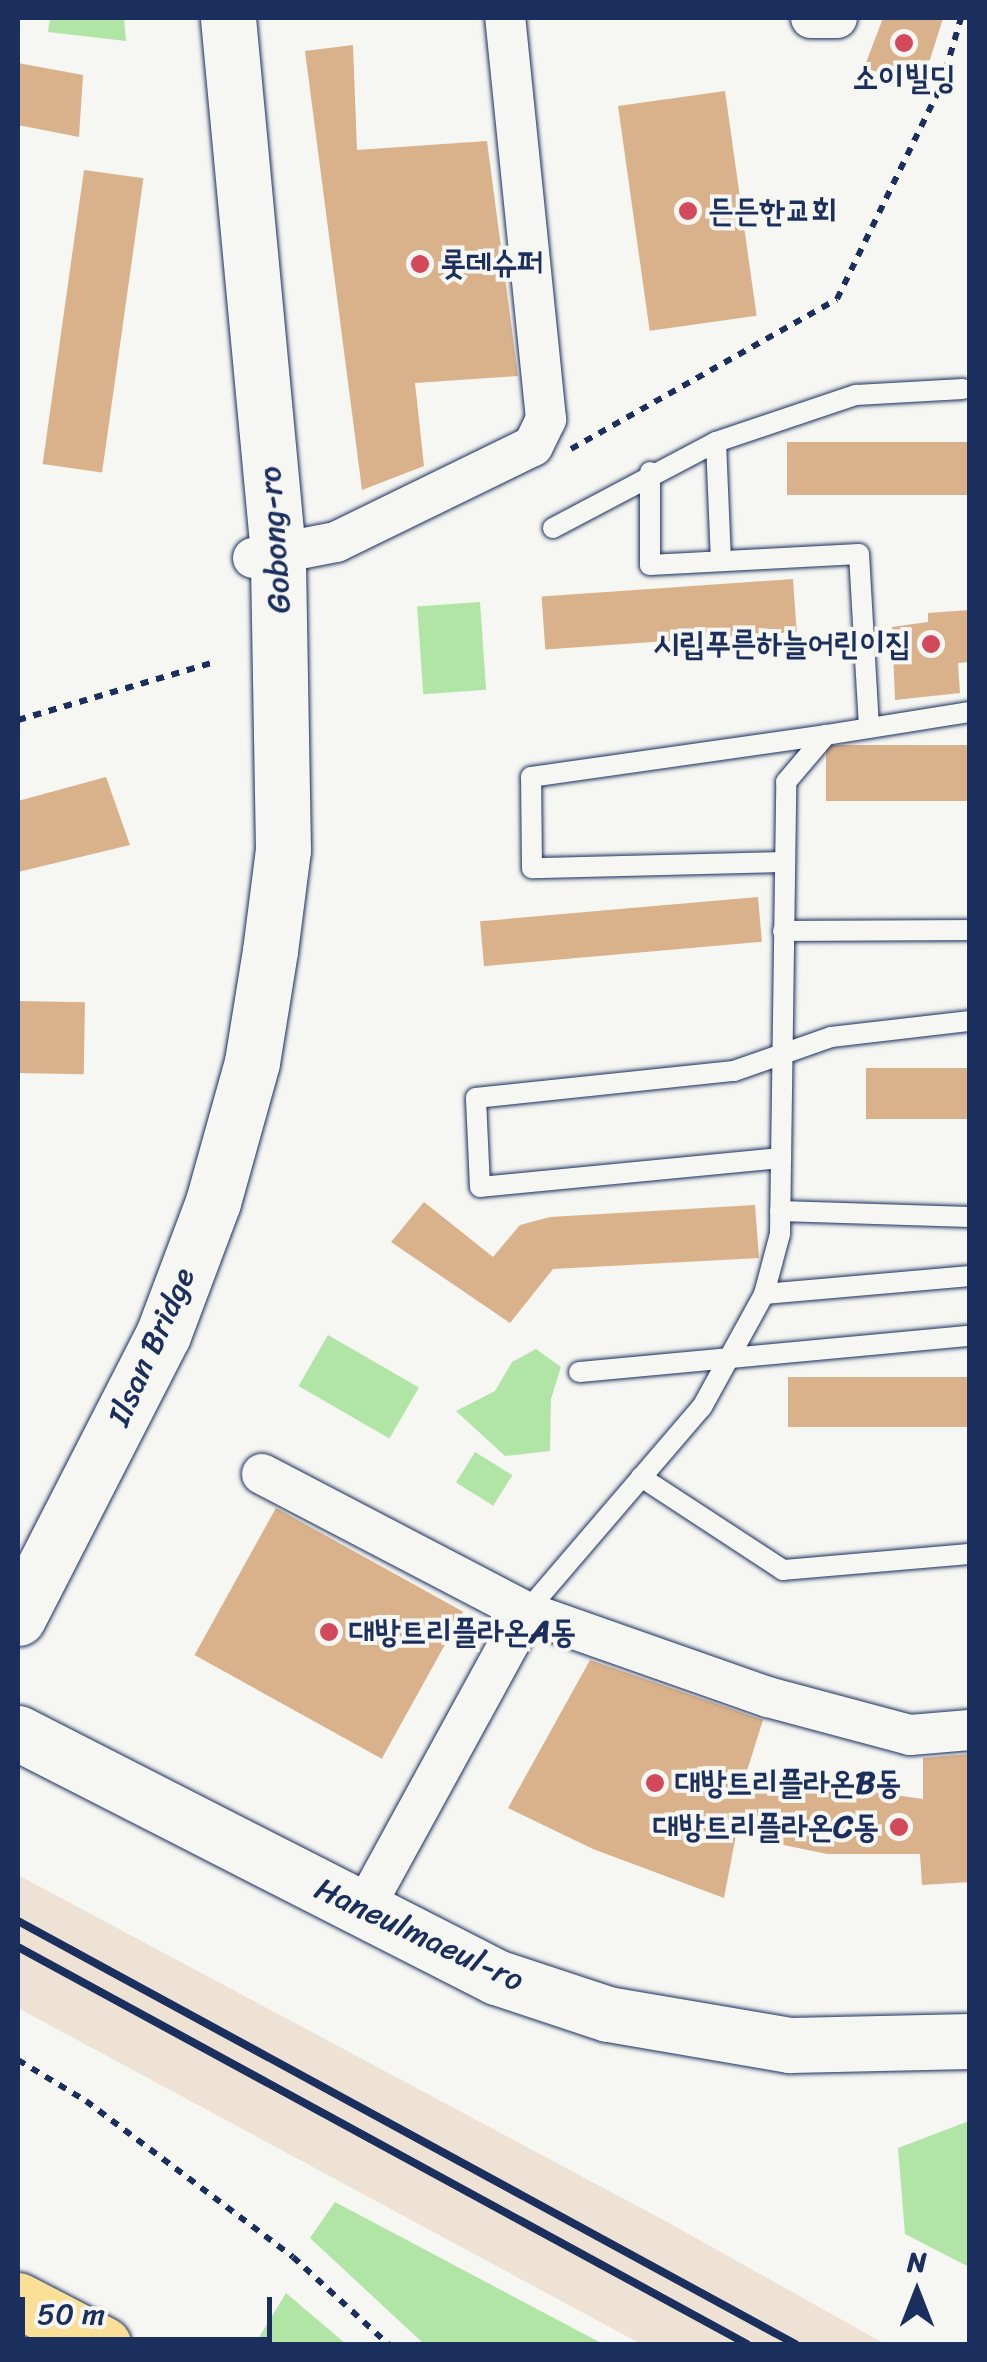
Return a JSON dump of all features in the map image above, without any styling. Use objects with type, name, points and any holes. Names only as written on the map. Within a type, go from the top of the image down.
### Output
[{"type":"main road","name":"Gobong-ro","points":[[202,18],[244,398],[266,556]]},
{"type":"main road","name":"Gobong-ro","points":[[228,18],[266,556],[253,855],[235,1057]]},
{"type":"main road","name":"Ilsan Bridge","points":[[18,1544],[80,1432],[132,1318],[235,1057]]},
{"type":"main road","name":"Ilsan Bridge","points":[[18,1618],[163,1335],[213,1202],[235,1057]]},
{"type":"main road","name":"Haneulmaeul-ro","points":[[18,1733],[362,1912],[496,1977],[608,2014],[696,2034],[790,2045],[970,2041]]},
{"type":"main road","points":[[18,2300],[103,2344]]},
{"type":"street","points":[[266,556],[336,542],[534,446],[546,420],[505,18]]},
{"type":"street","points":[[810,18],[837,18]]},
{"type":"street","points":[[262,1474],[526,1612],[768,1697],[910,1734],[970,1730]]},
{"type":"street","points":[[362,1912],[526,1612]]},
{"type":"lane","points":[[553,528],[650,472],[716,442],[856,395],[963,388]]},
{"type":"lane","points":[[716,442],[721,561]]},
{"type":"lane","points":[[650,472],[650,565],[859,554],[869,728]]},
{"type":"lane","points":[[784,862],[532,868],[531,778],[970,712]]},
{"type":"lane","points":[[526,1612],[702,1407],[734,1355],[764,1294],[780,1211],[786,782],[826,735]]},
{"type":"lane","points":[[783,932],[970,930]]},
{"type":"lane","points":[[780,1158],[480,1187],[476,1098],[734,1071],[831,1036],[970,1021]]},
{"type":"lane","points":[[780,1211],[970,1217]]},
{"type":"lane","points":[[764,1294],[970,1276]]},
{"type":"lane","points":[[579,1372],[970,1336]]},
{"type":"lane","points":[[641,1477],[783,1570],[970,1554]]},
{"type":"path","points":[[560,456],[837,299],[941,86],[962,18]]},
{"type":"path","points":[[18,720],[212,663]]},
{"type":"path","points":[[18,2060],[86,2101],[293,2257],[388,2344]]},
{"type":"shaded area","points":[[18,1875],[669,2223],[885,2344],[641,2344],[18,2008]]},
{"type":"green space","points":[[50,18],[124,18],[126,41],[48,32]]},
{"type":"green space","points":[[480,602],[486,690],[423,694],[417,606]]},
{"type":"green space","points":[[328,1335],[419,1388],[389,1439],[298,1386]]},
{"type":"green space","points":[[536,1349],[561,1367],[551,1399],[550,1451],[505,1456],[456,1411],[495,1391],[512,1362]]},
{"type":"green space","points":[[475,1452],[512,1475],[493,1506],[456,1483]]},
{"type":"green space","points":[[970,2121],[969,2267],[905,2234],[898,2148]]},
{"type":"green space","points":[[335,2202],[603,2344],[424,2344],[310,2238]]},
{"type":"green space","points":[[286,2293],[346,2344],[255,2344]]},
{"type":"building","name":"소이빌딩","points":[[883,18],[943,18],[922,85],[864,68]]},
{"type":"building","name":"롯데슈퍼","points":[[353,45],[357,150],[487,141],[518,376],[415,383],[424,466],[362,490],[305,51]]},
{"type":"building","points":[[18,63],[83,75],[79,137],[18,125]]},
{"type":"building","name":"든든한교회","points":[[725,91],[757,316],[650,331],[618,106]]},
{"type":"building","points":[[84,170],[143,178],[102,472],[43,464]]},
{"type":"building","points":[[787,442],[970,442],[970,495],[787,495]]},
{"type":"building","points":[[793,579],[797,632],[545,649],[542,597]]},
{"type":"building","name":"시립푸른하늘어린이집","points":[[970,610],[970,662],[958,663],[960,693],[895,700],[892,627],[928,622],[928,613]]},
{"type":"building","points":[[826,745],[970,745],[970,801],[826,801]]},
{"type":"building","points":[[106,777],[130,845],[18,872],[18,801]]},
{"type":"building","points":[[758,897],[762,942],[484,966],[480,921]]},
{"type":"building","points":[[18,1001],[85,1002],[84,1074],[18,1073]]},
{"type":"building","points":[[866,1068],[970,1068],[970,1119],[866,1119]]},
{"type":"building","points":[[424,1202],[493,1257],[520,1225],[550,1217],[755,1205],[759,1258],[553,1269],[510,1323],[391,1242]]},
{"type":"building","points":[[788,1377],[970,1377],[970,1427],[788,1427]]},
{"type":"building","name":"대방트리플라온A동","points":[[276,1508],[463,1612],[382,1759],[195,1655]]},
{"type":"building","name":"대방트리플라온B동","points":[[590,1660],[763,1720],[746,1774],[923,1799],[923,1758],[970,1754],[970,1882],[922,1885],[920,1854],[827,1854],[736,1835],[724,1898],[593,1849],[508,1808]]},
{"type":"railway","points":[[18,1921],[795,2344]]},
{"type":"railway","points":[[18,1947],[747,2344]]},
{"type":"place","name":"소이빌딩","points":[[904,43]]},
{"type":"place","name":"든든한교회","points":[[688,211]]},
{"type":"place","name":"롯데슈퍼","points":[[420,264]]},
{"type":"place","name":"시립푸른하늘어린이집","points":[[931,644]]},
{"type":"place","name":"대방트리플라온A동","points":[[329,1632]]},
{"type":"place","name":"대방트리플라온B동","points":[[655,1783]]},
{"type":"place","name":"대방트리플라온C동","points":[[899,1827]]}]
